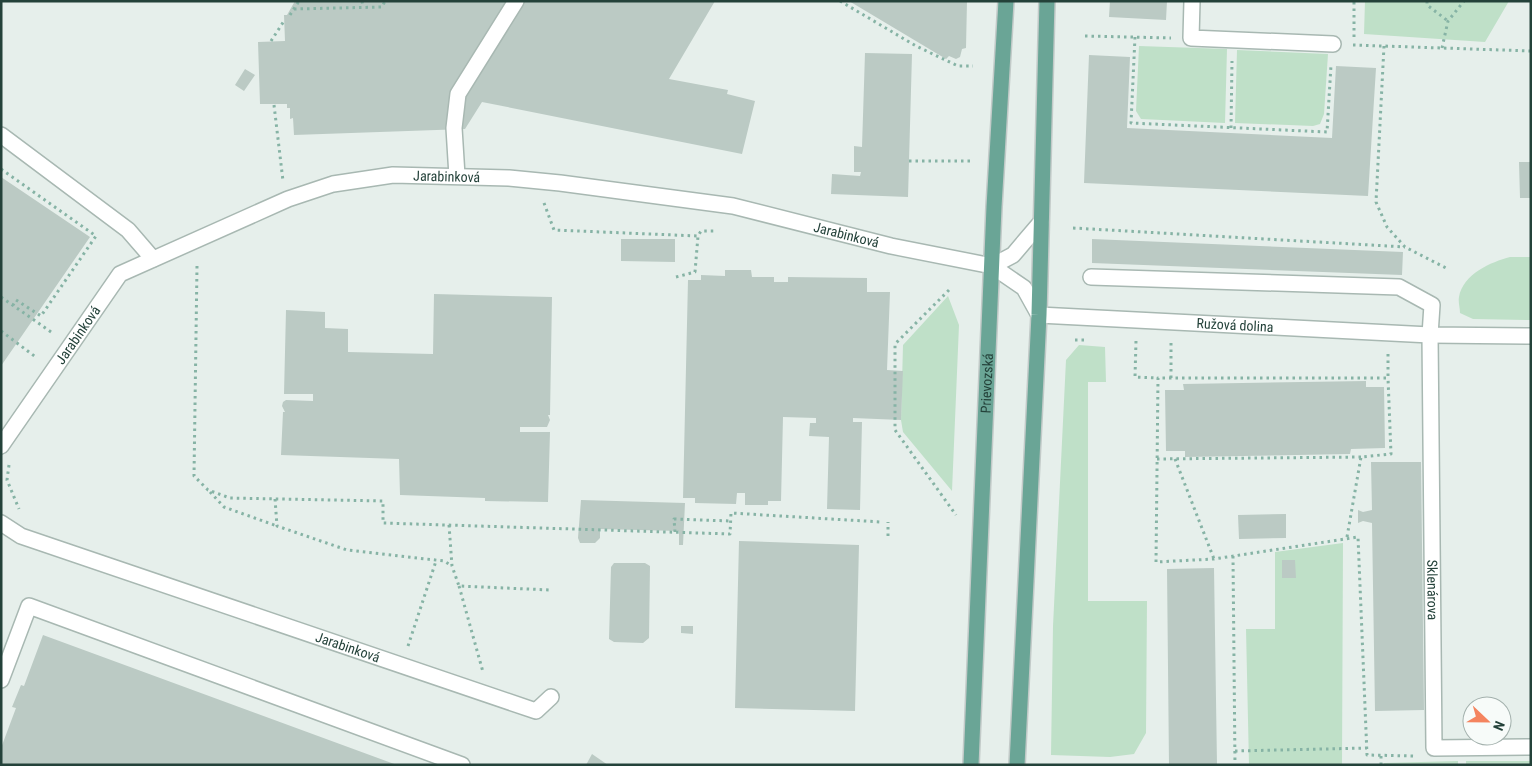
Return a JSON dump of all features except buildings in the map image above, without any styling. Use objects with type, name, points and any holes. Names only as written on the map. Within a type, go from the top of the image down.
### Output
[{"type":"main road","name":"Prievozská","points":[[971,765],[992,266],[1006,1]]},
{"type":"main road","points":[[1017,765],[1040,315],[1047,1]]},
{"type":"street","points":[[457,176],[454,128],[458,94],[516,1]]},
{"type":"street","points":[[1192,1],[1191,38],[1333,44]]},
{"type":"street","points":[[1,135],[128,230],[153,259]]},
{"type":"street","name":"Jarabinková","points":[[1,446],[120,274],[288,199],[334,184],[393,174],[535,180],[733,206],[891,246],[992,266],[1024,288],[1040,315]]},
{"type":"street","points":[[992,266],[1013,255],[1041,222]]},
{"type":"street","points":[[1091,277],[1399,287],[1432,305],[1430,335]]},
{"type":"street","name":"Ružová dolina","points":[[1040,315],[1430,335],[1531,336]]},
{"type":"street","name":"Sklenárova","points":[[1430,335],[1432,728],[1434,748],[1531,747]]},
{"type":"street","name":"Jarabinková","points":[[1,523],[21,536],[536,711],[551,697]]},
{"type":"street","points":[[1,680],[29,606],[462,765]]},
{"type":"path","points":[[290,15],[299,1]]},
{"type":"path","points":[[362,1],[363,7]]},
{"type":"path","points":[[294,9],[382,7],[385,1]]},
{"type":"path","points":[[840,1],[916,46],[958,66],[973,66]]},
{"type":"path","points":[[1354,1],[1354,45]]},
{"type":"path","points":[[1427,1],[1427,5],[1448,21]]},
{"type":"path","points":[[1442,48],[1448,21],[1464,1]]},
{"type":"path","points":[[270,41],[284,21]]},
{"type":"path","points":[[1085,36],[1191,38]]},
{"type":"path","points":[[1135,37],[1131,123],[1327,132],[1333,44],[1531,51]]},
{"type":"path","points":[[1230,128],[1233,40]]},
{"type":"path","points":[[1384,46],[1376,202],[1387,226],[1405,247],[1446,268]]},
{"type":"path","points":[[274,104],[283,184]]},
{"type":"path","points":[[909,161],[971,161]]},
{"type":"path","points":[[1,169],[96,236],[41,316],[16,300],[13,305]]},
{"type":"path","points":[[535,180],[554,230],[698,236]]},
{"type":"path","points":[[1073,228],[1405,247]]},
{"type":"path","points":[[676,276],[695,272],[698,236],[701,231],[714,231]]},
{"type":"path","points":[[197,266],[194,476],[224,507],[277,526],[347,550],[444,561],[452,566]]},
{"type":"path","points":[[949,290],[895,344],[895,430],[956,515]]},
{"type":"path","points":[[1,297],[58,338]]},
{"type":"path","points":[[1,331],[40,360]]},
{"type":"path","points":[[1136,341],[1135,377],[1388,378]]},
{"type":"path","points":[[1171,343],[1171,378]]},
{"type":"path","points":[[1157,459],[1361,457],[1391,454],[1388,353]]},
{"type":"path","points":[[1158,378],[1156,562],[1214,559],[1347,537],[1358,537],[1367,756],[1381,756],[1381,765]]},
{"type":"path","points":[[1347,537],[1361,457]]},
{"type":"path","points":[[1174,459],[1214,559]]},
{"type":"path","points":[[208,490],[230,498],[383,501],[382,523],[730,534],[730,513],[881,522]]},
{"type":"path","points":[[275,499],[277,526]]},
{"type":"path","points":[[675,532],[674,519],[730,521]]},
{"type":"path","points":[[888,522],[888,536]]},
{"type":"path","points":[[449,525],[452,566],[484,674],[475,671]]},
{"type":"path","points":[[1233,556],[1235,765]]},
{"type":"path","points":[[416,651],[408,648],[436,561]]},
{"type":"path","points":[[459,586],[550,590]]},
{"type":"path","points":[[1235,751],[1367,748]]},
{"type":"green space","points":[[1365,1],[1509,1],[1485,42],[1364,34]]},
{"type":"green space","points":[[1139,46],[1227,49],[1225,123],[1141,119],[1136,111]]},
{"type":"green space","points":[[1237,50],[1328,54],[1324,114],[1320,124],[1313,126],[1235,123]]},
{"type":"green space","points":[[1510,257],[1531,257],[1531,320],[1473,319],[1460,313],[1459,297],[1466,282],[1479,270]]},
{"type":"green space","points":[[948,296],[959,325],[952,491],[903,432],[901,420],[903,345]]},
{"type":"green space","points":[[1079,345],[1105,347],[1106,382],[1088,382],[1088,601],[1147,601],[1146,733],[1134,754],[1110,757],[1051,755],[1053,626],[1066,360]]},
{"type":"green space","points":[[1343,543],[1342,765],[1249,765],[1246,629],[1275,629],[1275,552]]},
{"type":"green space","points":[[1458,761],[1458,765],[1384,765],[1384,763]]},
{"type":"green space","points":[[1466,761],[1531,761],[1531,765],[1466,765]]}]
